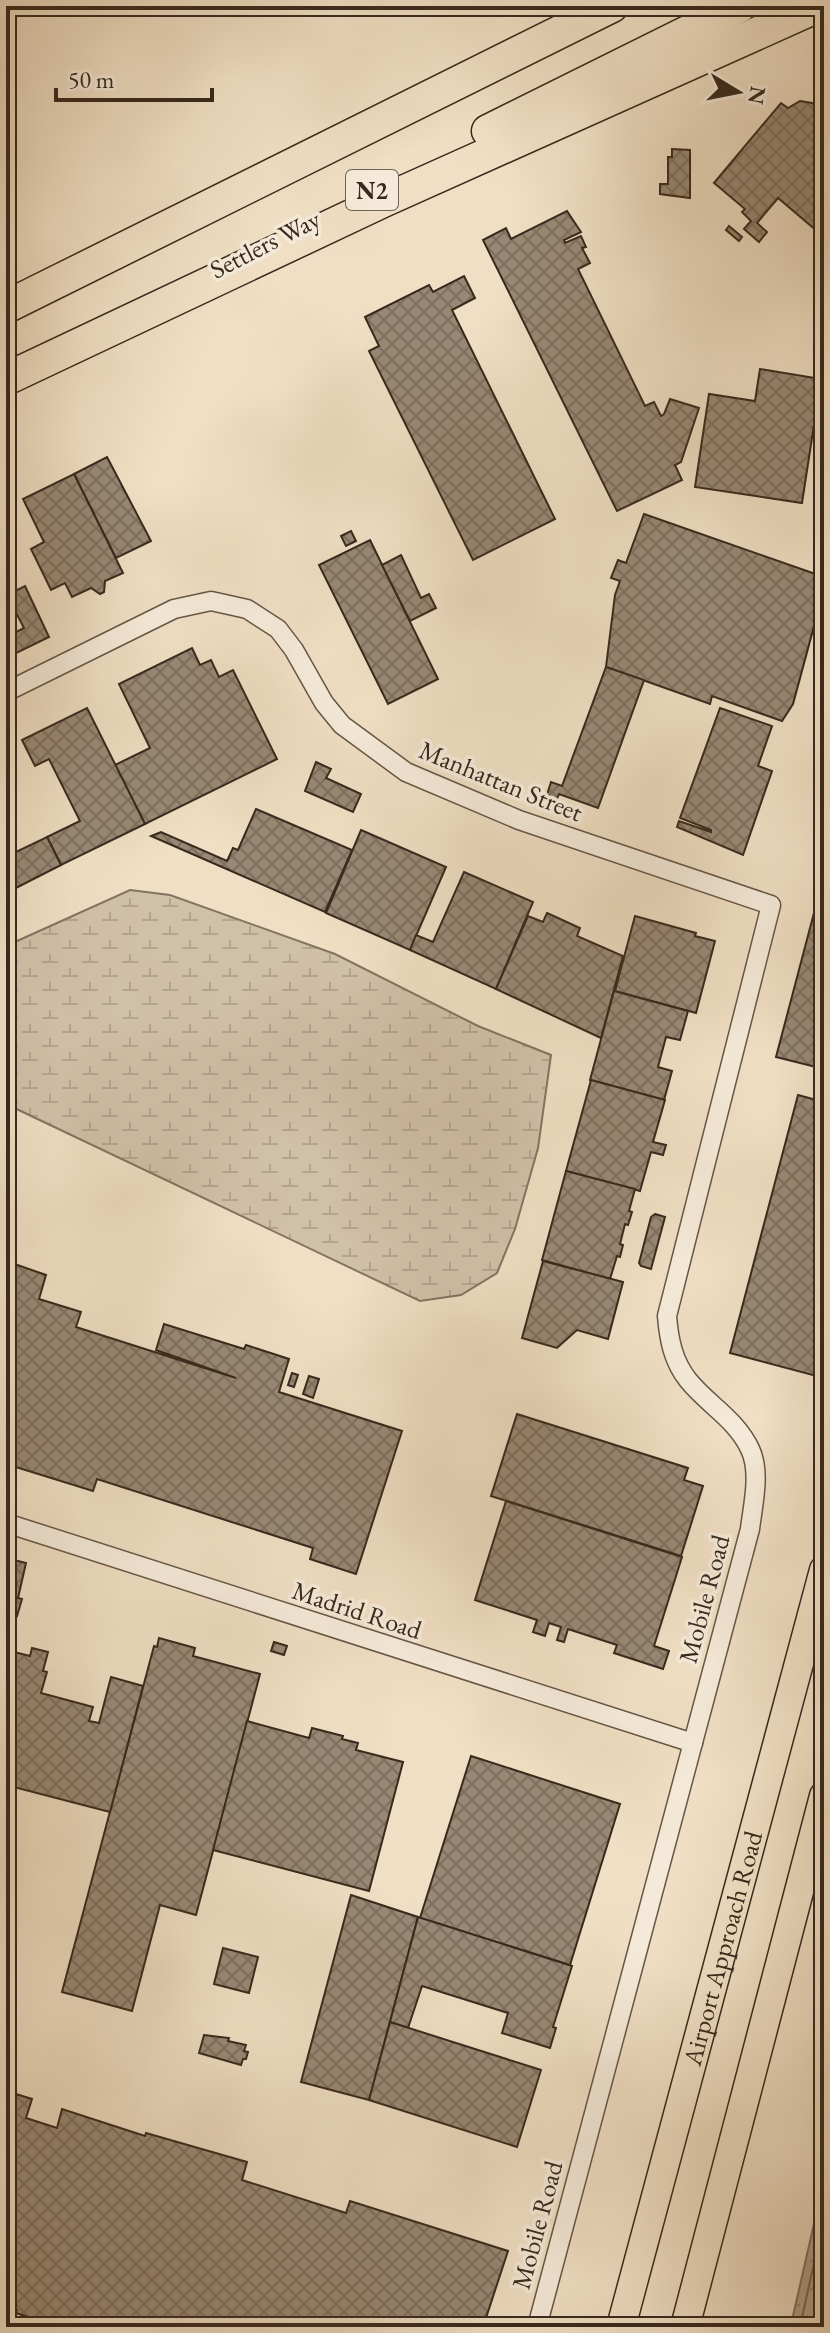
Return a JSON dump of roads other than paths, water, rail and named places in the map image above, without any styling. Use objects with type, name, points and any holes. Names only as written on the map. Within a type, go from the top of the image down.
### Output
[{"type":"highway","name":"N2","points":[[6,307],[612,6]]},
{"type":"highway","name":"Settlers Way","points":[[6,377],[740,6]]},
{"type":"highway","points":[[6,377],[383,201],[818,6]]},
{"type":"main road","name":"Airport Approach Road","points":[[621,2327],[824,1570]]},
{"type":"main road","points":[[685,2327],[824,1796]]},
{"type":"street","name":"Manhattan Street","points":[[6,692],[174,609],[211,601],[247,609],[278,629],[294,650],[324,703],[342,725],[406,772],[519,820],[771,905]]},
{"type":"street","name":"Mobile Road","points":[[537,2327],[750,1529],[755,1481],[751,1449],[727,1416],[688,1381],[676,1361],[669,1340],[667,1316],[771,905]]},
{"type":"street","name":"Madrid Road","points":[[6,1523],[693,1743]]},
{"type":"water","points":[[824,2180],[824,2327],[792,2327],[793,2316]]}]
